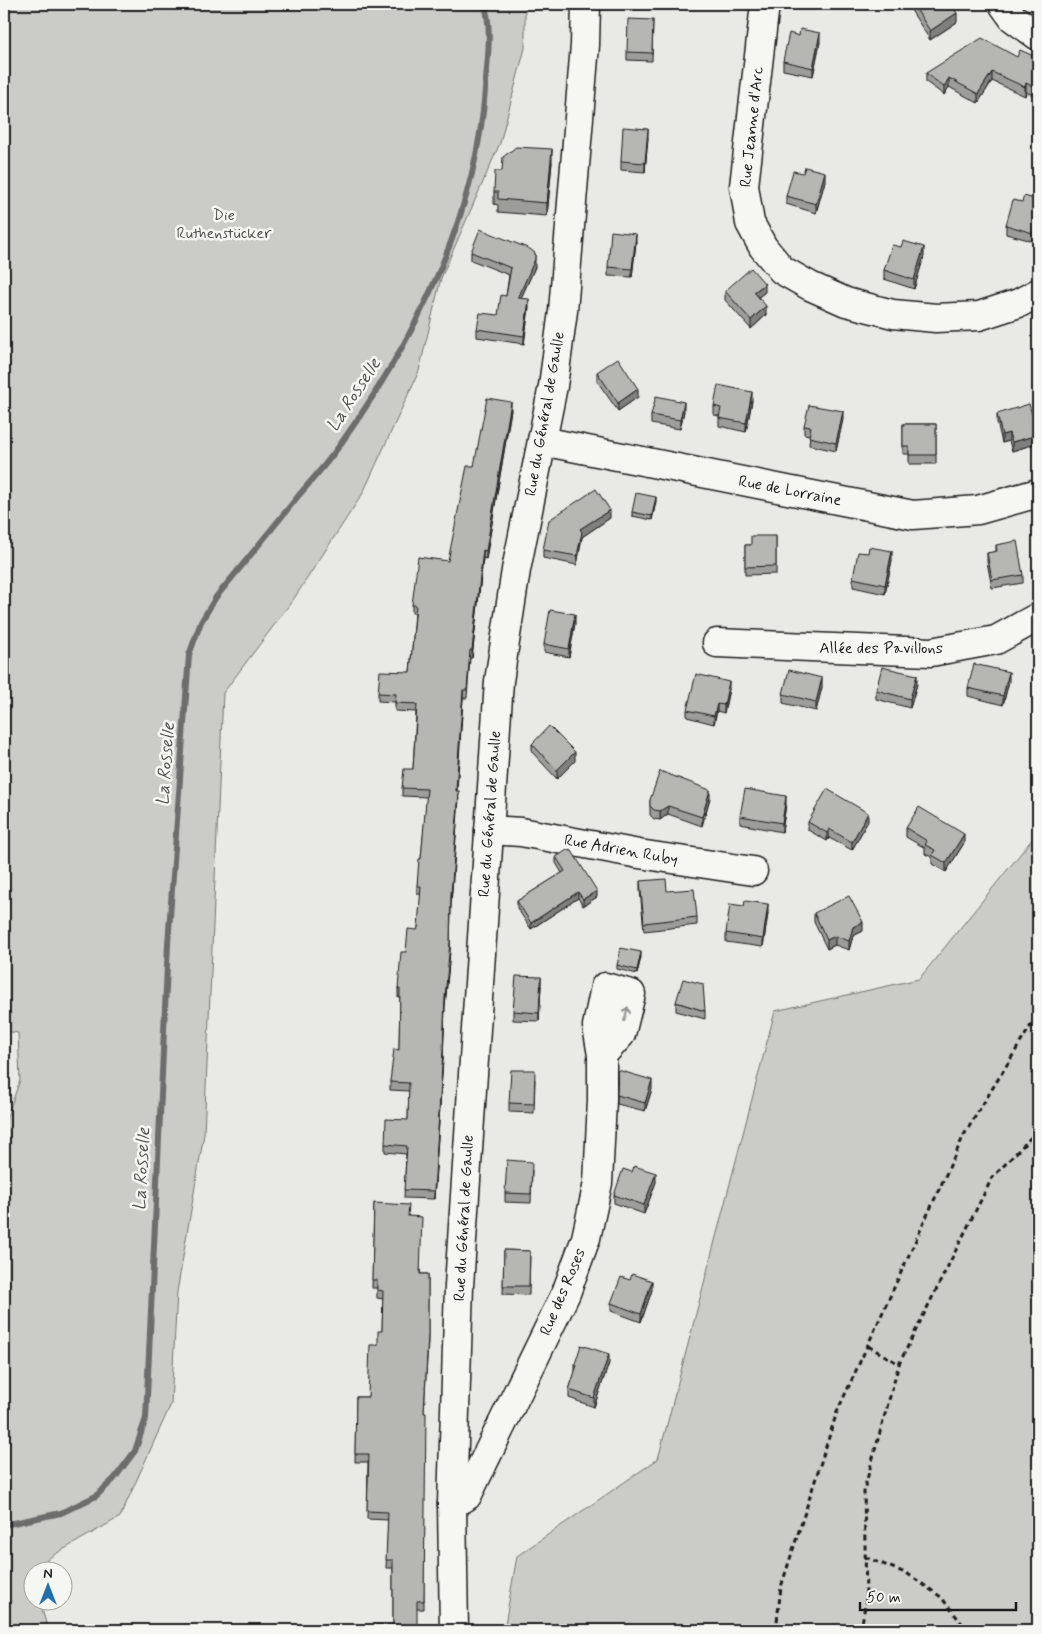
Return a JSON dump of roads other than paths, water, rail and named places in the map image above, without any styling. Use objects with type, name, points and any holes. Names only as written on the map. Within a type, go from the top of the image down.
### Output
[{"type":"street","name":"Rue du Général de Gaulle","points":[[454,1630],[452,1504],[459,1286],[499,682],[516,570],[553,386],[563,311],[585,45],[586,4]]},
{"type":"street","name":"Rue Jeanne d'Arc","points":[[765,4],[744,186],[750,224],[763,247],[782,270],[810,286],[846,302],[893,314],[936,318],[979,316],[1019,303],[1038,293]]},
{"type":"street","points":[[1003,4],[1013,18],[1038,36]]},
{"type":"street","name":"Rue de Lorraine","points":[[542,440],[913,515],[978,510],[1038,493]]},
{"type":"street","name":"Allée des Pavillons","points":[[717,643],[932,652],[996,640],[1038,616]]},
{"type":"street","name":"Rue Adrien Ruby","points":[[489,830],[521,832],[639,854],[753,872]]},
{"type":"street","name":"Rue des Roses","points":[[452,1504],[467,1496],[566,1293],[586,1238],[598,1183],[602,1055]]},
{"type":"waterway","name":"La Rosselle","points":[[4,1525],[61,1513],[96,1496],[114,1479],[135,1451],[146,1418],[168,944],[189,655],[201,622],[216,597],[327,463],[369,403],[394,362],[438,275],[469,185],[479,138],[489,46],[487,13],[484,4]]},
{"type":"park label","name":"Die Ruthenstücker","points":[[224,224]]}]
